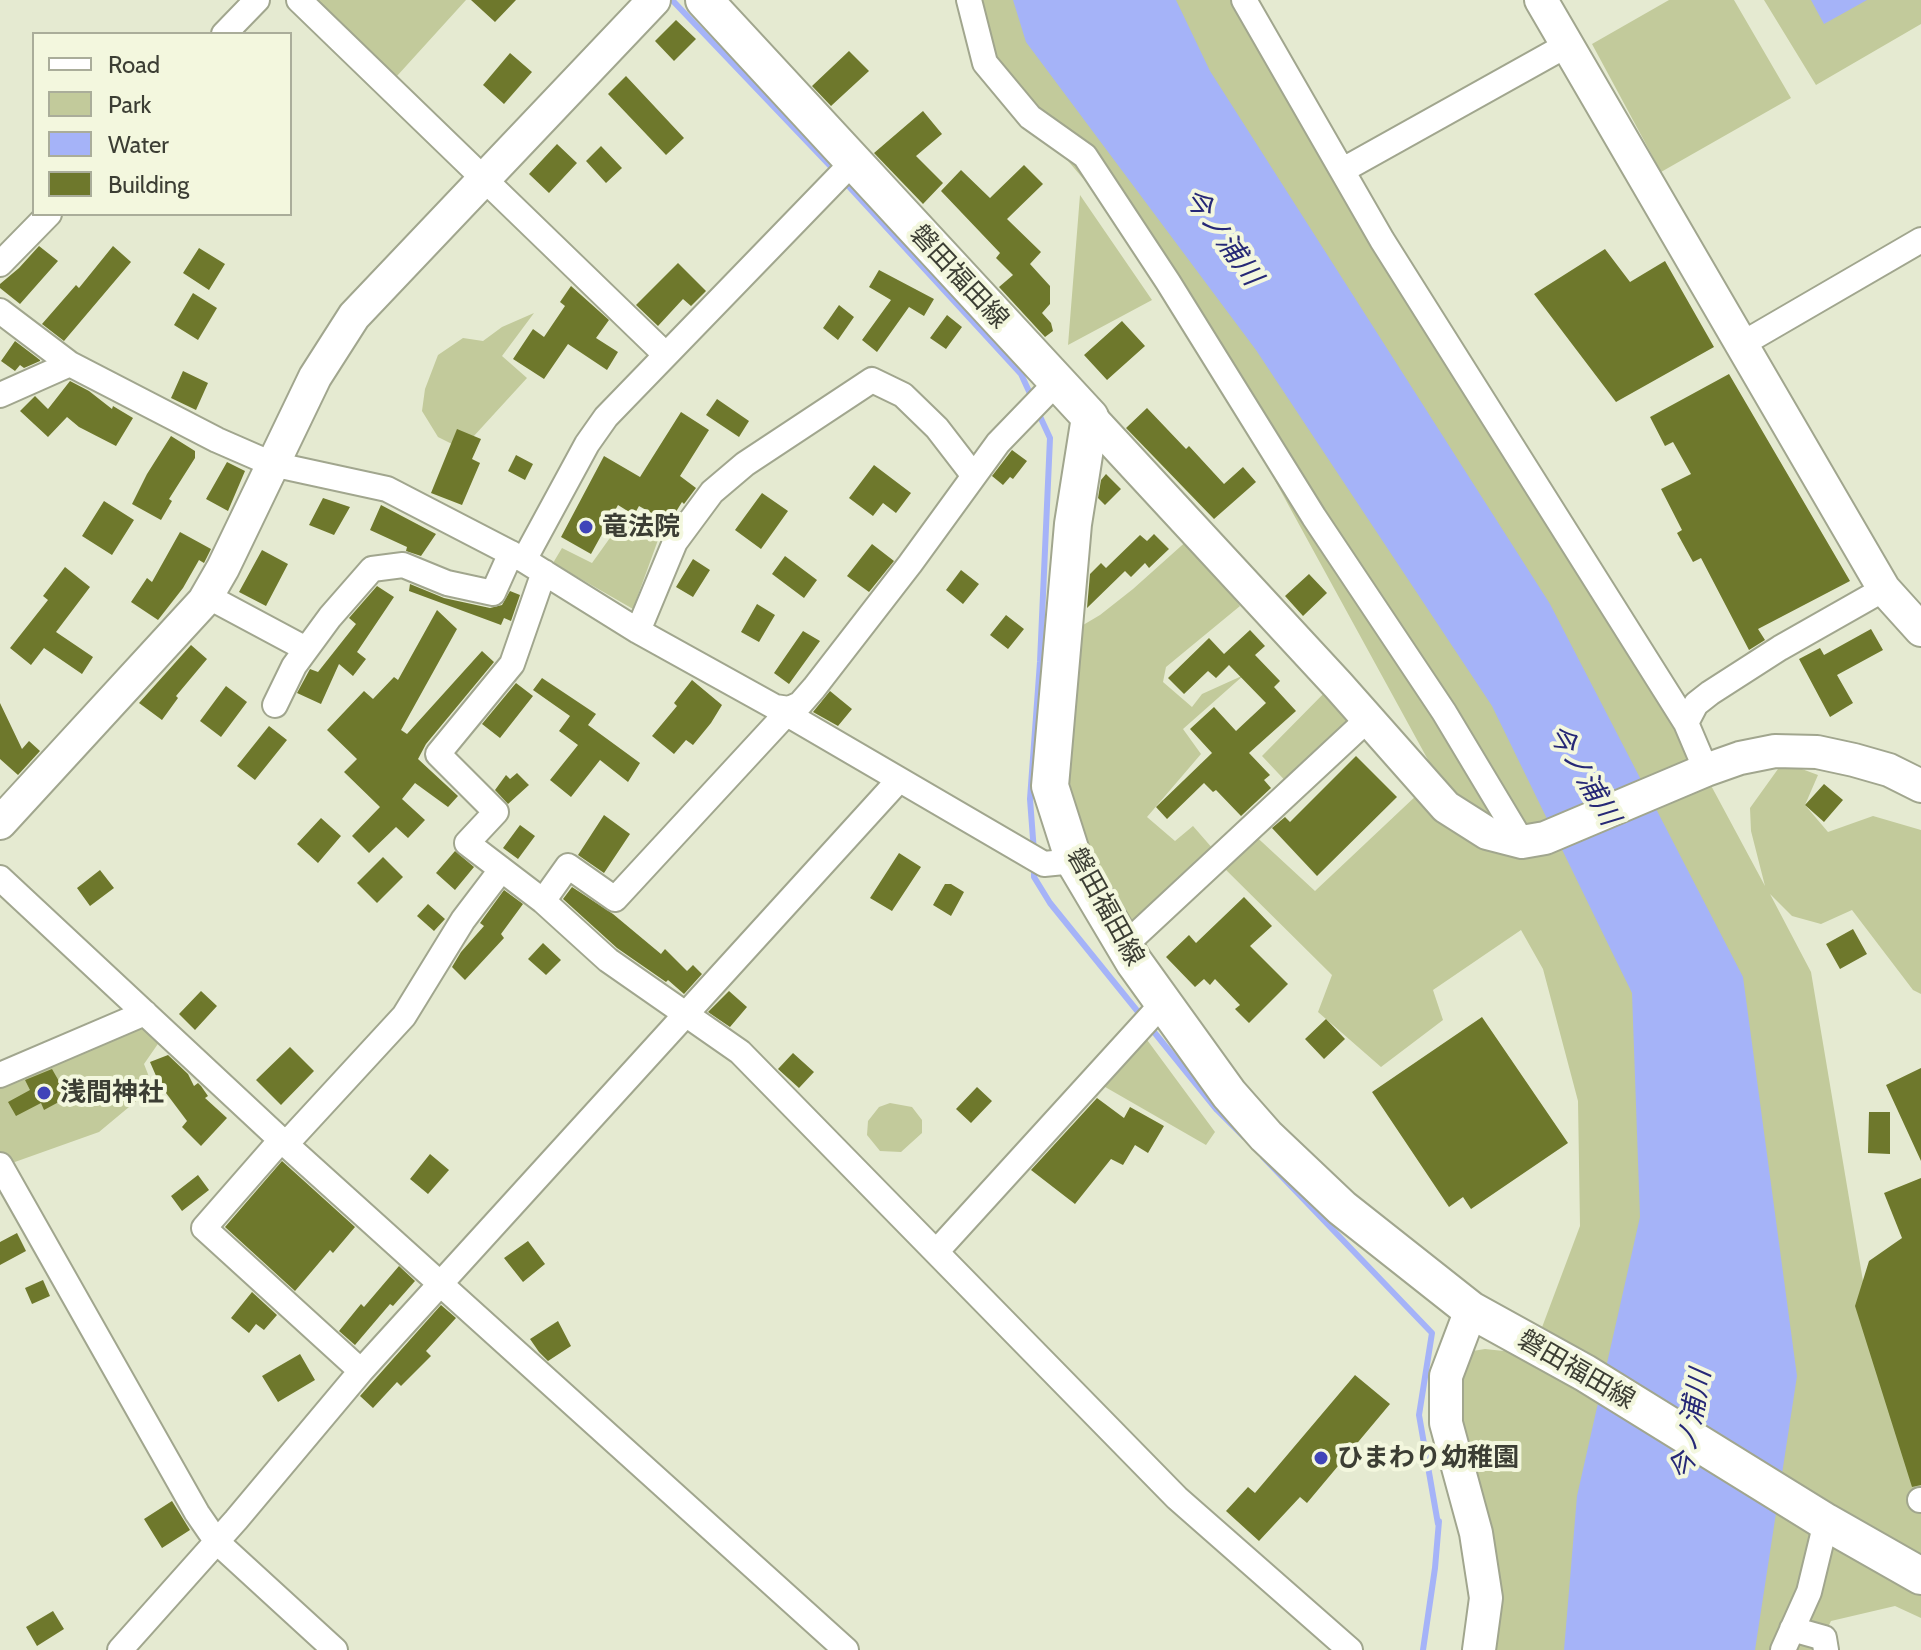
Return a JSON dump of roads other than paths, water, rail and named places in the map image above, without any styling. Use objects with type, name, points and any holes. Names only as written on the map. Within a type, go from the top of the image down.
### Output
[{"type":"main road","name":"磐田福田線","points":[[704,0],[1090,417],[1073,524],[1050,786],[1074,861],[1124,946],[1229,1094],[1266,1136],[1342,1208],[1471,1310],[1585,1373],[1826,1522],[1921,1576]]},
{"type":"street","points":[[226,32],[257,0]]},
{"type":"street","points":[[299,0],[666,355]]},
{"type":"street","points":[[0,823],[207,596],[315,377],[354,316],[654,0]]},
{"type":"street","points":[[969,0],[985,63],[1030,117],[1085,156],[1168,282],[1314,517],[1534,840]]},
{"type":"street","points":[[1244,0],[1382,240],[1686,723],[1706,770]]},
{"type":"street","points":[[1541,0],[1884,589],[1921,630]]},
{"type":"street","points":[[1343,170],[1567,45]]},
{"type":"street","points":[[275,705],[306,649],[372,569],[403,565],[447,583],[493,593],[526,561],[587,444],[606,417],[853,162]]},
{"type":"street","points":[[0,264],[47,216]]},
{"type":"street","points":[[1742,344],[1921,240]]},
{"type":"street","points":[[0,311],[70,364],[217,440],[272,464],[387,489],[526,561],[638,631],[781,710],[1044,864],[1074,861]]},
{"type":"street","points":[[0,395],[70,364]]},
{"type":"street","points":[[638,631],[675,542],[712,492],[745,464],[872,380],[903,395],[937,428],[974,476]]},
{"type":"street","points":[[543,901],[568,866],[615,899],[781,710],[800,704],[814,688],[998,443],[1056,383]]},
{"type":"street","points":[[1090,417],[1446,807],[1487,833],[1534,840],[1706,770],[1740,758],[1775,751],[1817,752],[1919,779]]},
{"type":"street","points":[[526,561],[512,664],[438,754],[496,812],[467,843],[543,901],[608,960],[740,1052],[1177,1498],[1350,1650]]},
{"type":"street","points":[[1686,723],[1696,704],[1710,693],[1780,648],[1884,589]]},
{"type":"street","points":[[207,596],[306,649]]},
{"type":"street","points":[[1124,946],[1368,719]]},
{"type":"street","points":[[120,1650],[217,1542],[361,1371],[899,780]]},
{"type":"street","points":[[361,1371],[204,1228],[404,1016],[463,920],[501,870]]},
{"type":"street","points":[[0,878],[283,1142],[846,1650]]},
{"type":"street","points":[[936,1252],[1163,1003]]},
{"type":"street","points":[[0,1075],[145,1013]]},
{"type":"street","points":[[0,1165],[189,1499],[217,1542],[335,1650]]},
{"type":"street","points":[[1471,1310],[1446,1376],[1446,1423],[1476,1533],[1486,1598],[1479,1650]]},
{"type":"street","points":[[1826,1522],[1809,1592],[1788,1640],[1824,1638],[1826,1650]]},
{"type":"water","name":"今ノ浦川","points":[[1013,0],[1176,0],[1210,71],[1550,604],[1743,977],[1797,1376],[1755,1650],[1564,1650],[1577,1496],[1640,1217],[1632,993],[1492,706],[1256,350],[1026,42]]},
{"type":"water","points":[[1811,0],[1867,0],[1824,24]]},
{"type":"waterway","points":[[672,0],[835,171]]},
{"type":"waterway","points":[[842,179],[1021,374],[1033,400]]},
{"type":"waterway","points":[[1034,852],[1030,799],[1040,662],[1050,438],[1037,410]]},
{"type":"waterway","points":[[1034,867],[1034,877],[1050,903],[1143,1018]]},
{"type":"waterway","points":[[1150,1027],[1217,1110],[1244,1137]]},
{"type":"waterway","points":[[1263,1157],[1432,1333],[1419,1415],[1438,1524],[1439,1521],[1423,1650]]},
{"type":"place","name":"竜法院","points":[[586,527]]},
{"type":"place","name":"浅間神社","points":[[44,1093]]},
{"type":"place","name":"ひまわり幼稚園","points":[[1321,1458]]}]
